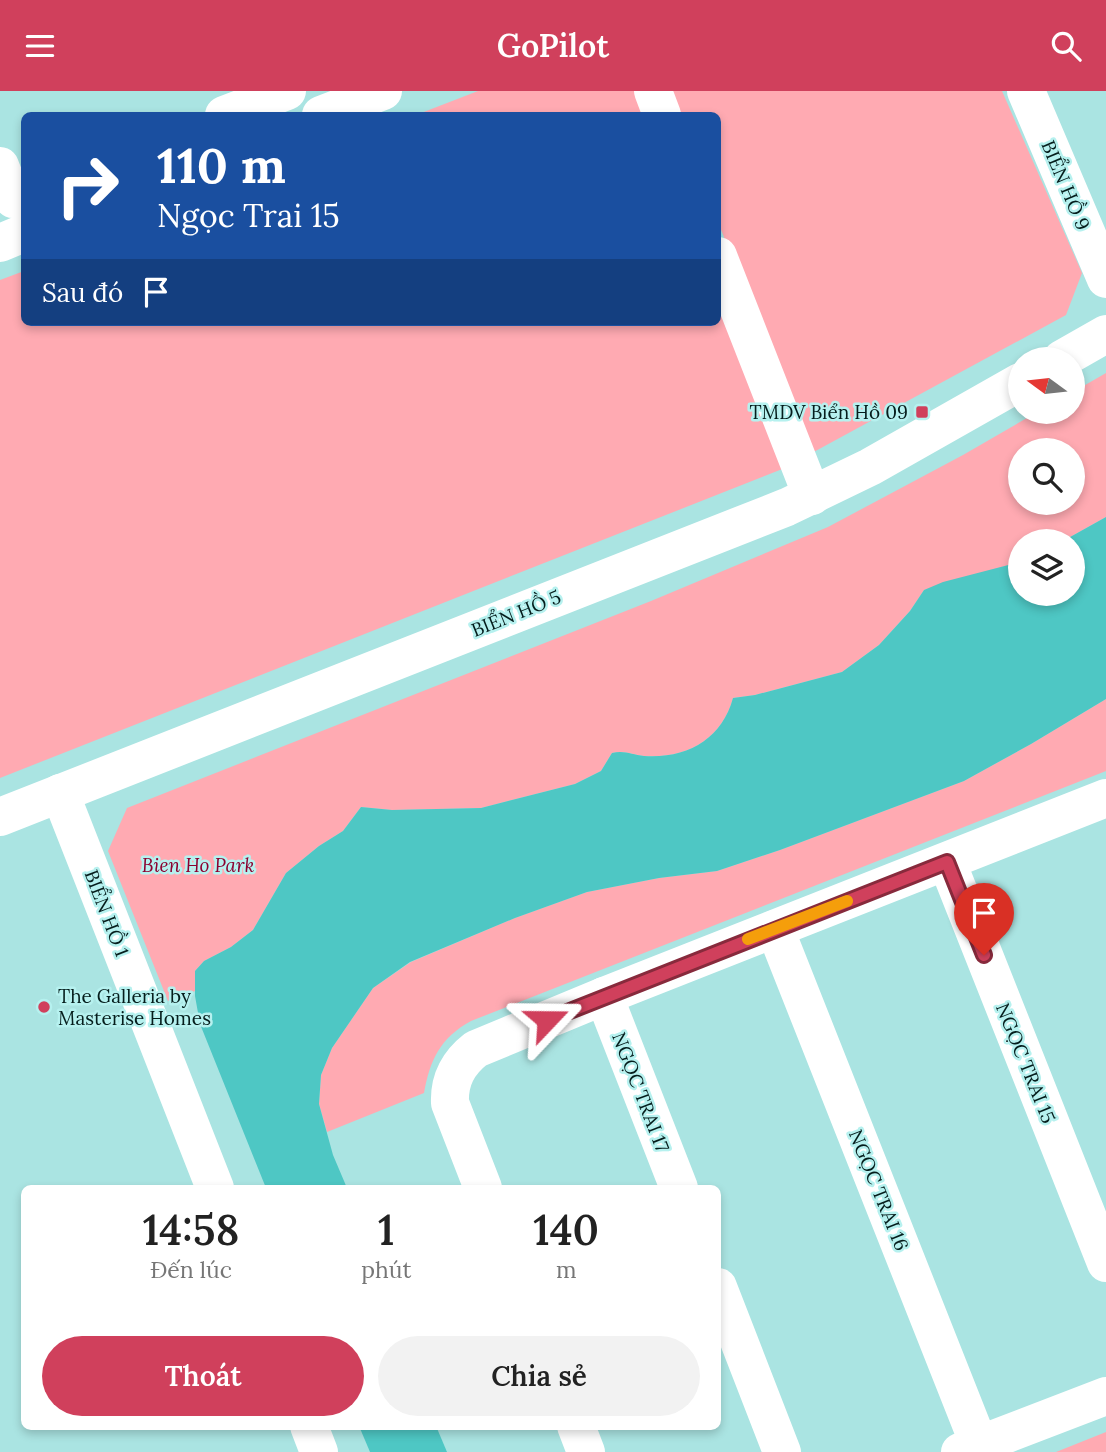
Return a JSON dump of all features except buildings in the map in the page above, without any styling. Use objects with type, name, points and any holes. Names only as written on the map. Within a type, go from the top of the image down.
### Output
[{"type":"street","points":[[233,112],[286,91]]},
{"type":"street","points":[[329,112],[383,91]]},
{"type":"street","points":[[653,91],[661,112]]},
{"type":"street","name":"BIỂN HỒ 9","points":[[1026,91],[1106,279]]},
{"type":"street","points":[[0,243],[12,199]]},
{"type":"street","points":[[721,264],[812,496]]},
{"type":"street","points":[[1083,347],[1106,334]]},
{"type":"street","name":"BIỂN HỒ 5","points":[[0,817],[812,496],[870,467],[1008,390]]},
{"type":"street","name":"BIỂN HỒ 1","points":[[60,793],[214,1185]]},
{"type":"street","points":[[482,1185],[450,1103],[454,1074],[465,1057],[476,1049],[1106,798]]},
{"type":"street","name":"NGỌC TRAI 15","points":[[947,862],[1106,1263]]},
{"type":"street","name":"NGỌC TRAI 16","points":[[775,929],[974,1450]]},
{"type":"street","name":"NGỌC TRAI 17","points":[[604,996],[678,1185]]},
{"type":"street","points":[[721,1295],[782,1452]]},
{"type":"street","points":[[974,1450],[1106,1395]]},
{"type":"street","points":[[311,1430],[319,1452]]},
{"type":"street","points":[[578,1430],[586,1452]]},
{"type":"green space","points":[[478,91],[636,91],[645,112],[424,112]]},
{"type":"green space","points":[[665,91],[1002,91],[1082,273],[1066,315],[810,454],[721,230],[721,112],[674,112]]},
{"type":"green space","points":[[21,272],[21,326],[721,326],[721,296],[790,466],[0,778],[0,280]]},
{"type":"green space","name":"Bien Ho Park","points":[[1106,373],[1106,517],[1084,529],[1008,529],[1008,566],[924,590],[910,611],[879,645],[842,672],[755,695],[733,698],[720,725],[701,743],[688,750],[660,756],[612,753],[601,771],[575,784],[481,808],[392,810],[361,807],[343,831],[319,846],[286,873],[253,930],[231,947],[204,961],[195,971],[195,991],[168,1001],[108,851],[127,808],[651,601],[828,527],[1017,424],[1085,424],[1085,385]]},
{"type":"green space","points":[[1106,699],[1106,771],[471,1021],[451,1035],[438,1051],[424,1093],[327,1132],[319,1104],[321,1075],[332,1048],[373,988],[411,962],[515,918],[587,892],[659,878],[717,871],[964,781]]},
{"type":"green space","points":[[1106,1432],[1106,1452],[1056,1452]]},
{"type":"water","points":[[1106,517],[1106,699],[964,781],[717,871],[659,878],[587,892],[515,918],[410,962],[373,988],[332,1048],[321,1075],[319,1104],[333,1155],[346,1185],[265,1185],[200,1024],[195,996],[195,971],[204,961],[231,947],[253,930],[286,873],[319,846],[343,831],[361,807],[392,810],[481,808],[575,784],[601,771],[612,753],[660,756],[688,750],[711,735],[720,725],[733,698],[755,695],[842,672],[879,645],[910,611],[924,590],[943,582],[1008,565],[1008,606],[1085,606],[1084,529]]},
{"type":"water","points":[[361,1430],[438,1430],[447,1452],[370,1452]]},
{"type":"slow traffic","points":[[748,939],[847,901]]},
{"type":"place","name":"TMDV Biển Hồ 09","points":[[922,412]]},
{"type":"place","name":"The Galleria by Masterise Homes","points":[[44,1007]]},
{"type":"route","points":[[547,1020],[947,862],[984,955]]}]
